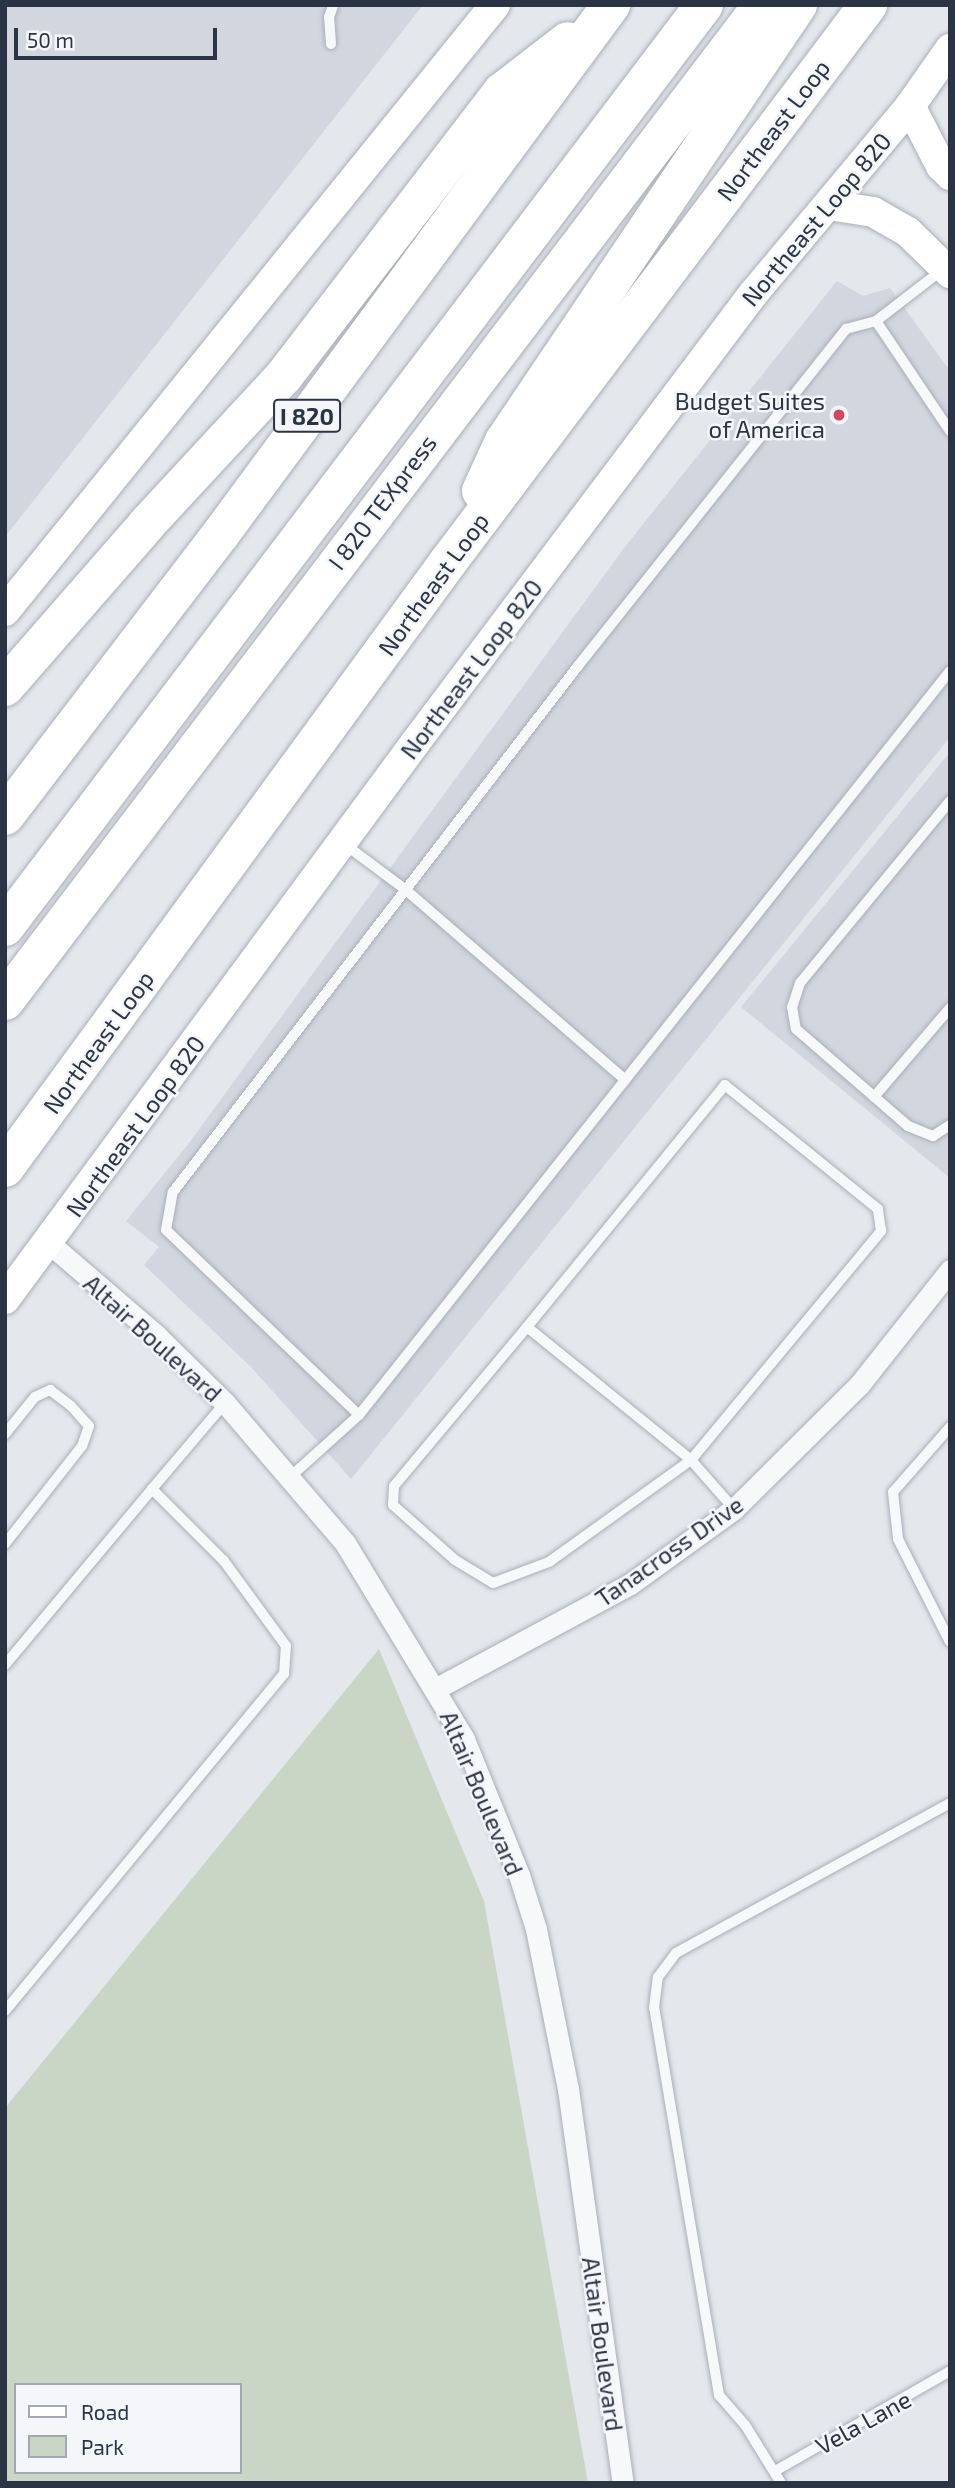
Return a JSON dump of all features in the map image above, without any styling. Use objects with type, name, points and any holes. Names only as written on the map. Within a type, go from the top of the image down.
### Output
[{"type":"highway","name":"I 820 TEXpress","points":[[5,927],[704,5]]},
{"type":"highway","name":"I 820 TEXpress","points":[[5,1001],[762,5]]},
{"type":"highway","points":[[448,562],[504,441],[798,5]]},
{"type":"highway","name":"Northeast Loop","points":[[5,1168],[448,562],[868,5]]},
{"type":"highway","points":[[5,687],[147,524],[284,376],[502,92],[608,8]]},
{"type":"highway","name":"I 820","points":[[5,816],[219,535],[608,8]]},
{"type":"main road","points":[[5,611],[495,5]]},
{"type":"main road","name":"Northeast Loop 820","points":[[5,1299],[49,1243],[342,842],[752,294],[910,106],[950,49]]},
{"type":"main road","points":[[910,106],[928,143],[950,175]]},
{"type":"main road","points":[[829,205],[873,212],[908,232],[947,270]]},
{"type":"street","name":"Altair Boulevard","points":[[49,1243],[157,1336],[225,1403],[345,1544],[464,1740],[519,1875],[536,1929],[568,2090],[623,2483]]},
{"type":"street","name":"Tanacross Drive","points":[[435,1689],[630,1584],[734,1509],[859,1385],[950,1270]]},
{"type":"lane","points":[[331,44],[328,18],[333,6]]},
{"type":"lane","points":[[359,1415],[166,1230],[173,1192],[578,666],[846,329],[876,321],[947,270]]},
{"type":"lane","points":[[876,321],[950,430]]},
{"type":"lane","points":[[289,1478],[359,1415],[950,671]]},
{"type":"lane","points":[[950,801],[800,983],[792,1007],[796,1029],[908,1126],[933,1136],[950,1125]]},
{"type":"lane","points":[[342,842],[406,890],[625,1080]]},
{"type":"lane","points":[[874,1097],[950,1008]]},
{"type":"lane","points":[[725,1085],[878,1209],[881,1231],[691,1460],[549,1562],[494,1583],[454,1560],[393,1505],[394,1486],[527,1327],[725,1085]]},
{"type":"lane","points":[[527,1327],[691,1460],[734,1509]]},
{"type":"lane","points":[[5,1434],[35,1397],[50,1390],[71,1406],[89,1426],[82,1446],[5,1544]]},
{"type":"lane","points":[[5,1665],[225,1403]]},
{"type":"lane","points":[[950,1427],[893,1492],[898,1539],[950,1642]]},
{"type":"lane","points":[[5,2011],[284,1674],[286,1646],[224,1561],[152,1489]]},
{"type":"lane","points":[[780,2483],[745,2426],[719,2395],[654,2008],[658,1977],[676,1952],[950,1803]]},
{"type":"lane","name":"Vela Lane","points":[[775,2471],[950,2371]]},
{"type":"shaded area","points":[[5,5],[423,5],[5,537]]},
{"type":"shaded area","points":[[837,281],[863,296],[890,288],[950,371],[950,737],[351,1479],[252,1368],[144,1265],[159,1247],[126,1221],[189,1143],[624,548]]},
{"type":"shaded area","points":[[950,752],[950,1178],[741,1007]]},
{"type":"green space","points":[[379,1649],[484,1901],[588,2483],[5,2483],[5,2108]]},
{"type":"place","name":"Budget Suites of America","points":[[839,415]]}]
